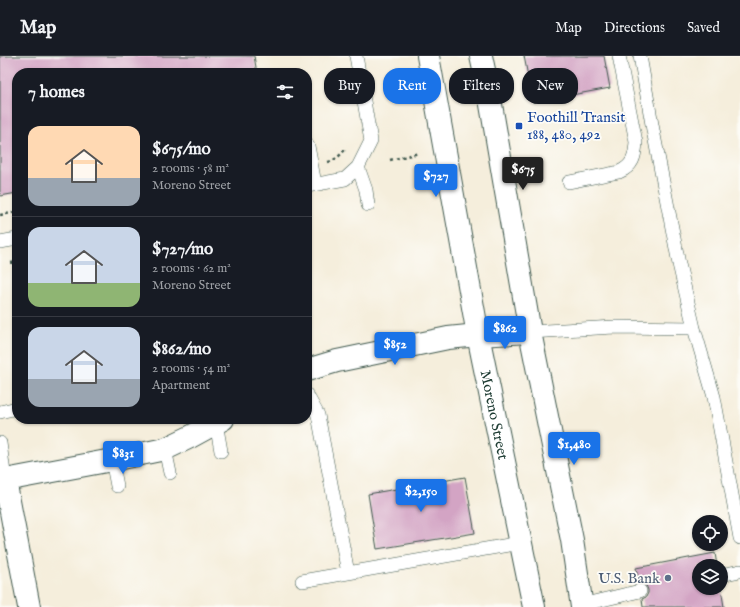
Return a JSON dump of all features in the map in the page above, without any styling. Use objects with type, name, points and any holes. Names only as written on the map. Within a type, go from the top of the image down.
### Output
[{"type":"street","name":"Moreno Street","points":[[428,56],[478,335],[534,607]]},
{"type":"street","points":[[481,56],[489,94],[530,332],[572,540],[581,606]]},
{"type":"street","points":[[312,369],[345,360],[448,338],[530,332]]},
{"type":"street","points":[[29,607],[3,480],[165,449],[214,424]]},
{"type":"lane","points":[[312,185],[346,179],[358,167],[371,141],[356,56]]},
{"type":"lane","points":[[569,182],[626,169],[634,157],[636,142],[619,56]]},
{"type":"lane","points":[[640,56],[679,264],[694,328],[714,397],[740,538]]},
{"type":"lane","points":[[358,167],[366,190],[368,205]]},
{"type":"lane","points":[[0,242],[12,240]]},
{"type":"lane","points":[[530,332],[614,327],[694,328]]},
{"type":"lane","points":[[312,404],[318,415],[348,573]]},
{"type":"lane","points":[[0,412],[12,409]]},
{"type":"lane","points":[[219,424],[221,451]]},
{"type":"lane","points":[[0,443],[3,480]]},
{"type":"lane","points":[[165,449],[170,474]]},
{"type":"lane","points":[[112,460],[117,486]]},
{"type":"lane","points":[[302,581],[520,543]]},
{"type":"lane","points":[[728,574],[740,571]]},
{"type":"lane","points":[[581,606],[640,592]]},
{"type":"path","points":[[390,160],[418,153]]},
{"type":"path","points":[[0,215],[12,213]]},
{"type":"building","points":[[0,56],[254,56],[256,68],[12,68],[12,194],[0,196]]},
{"type":"building","points":[[524,56],[604,56],[610,88],[578,94],[578,68],[526,68]]},
{"type":"building","points":[[465,477],[475,533],[377,549],[368,494]]},
{"type":"building","name":"U.S. Bank","points":[[715,553],[716,559],[692,559],[692,595],[722,595],[724,607],[643,607],[642,599],[646,597],[648,590],[646,585],[639,583],[636,568]]},
{"type":"place","name":"Foothill Transit 188, 480, 492","points":[[519,126]]},
{"type":"place","name":"U.S. Bank","points":[[668,578]]}]
